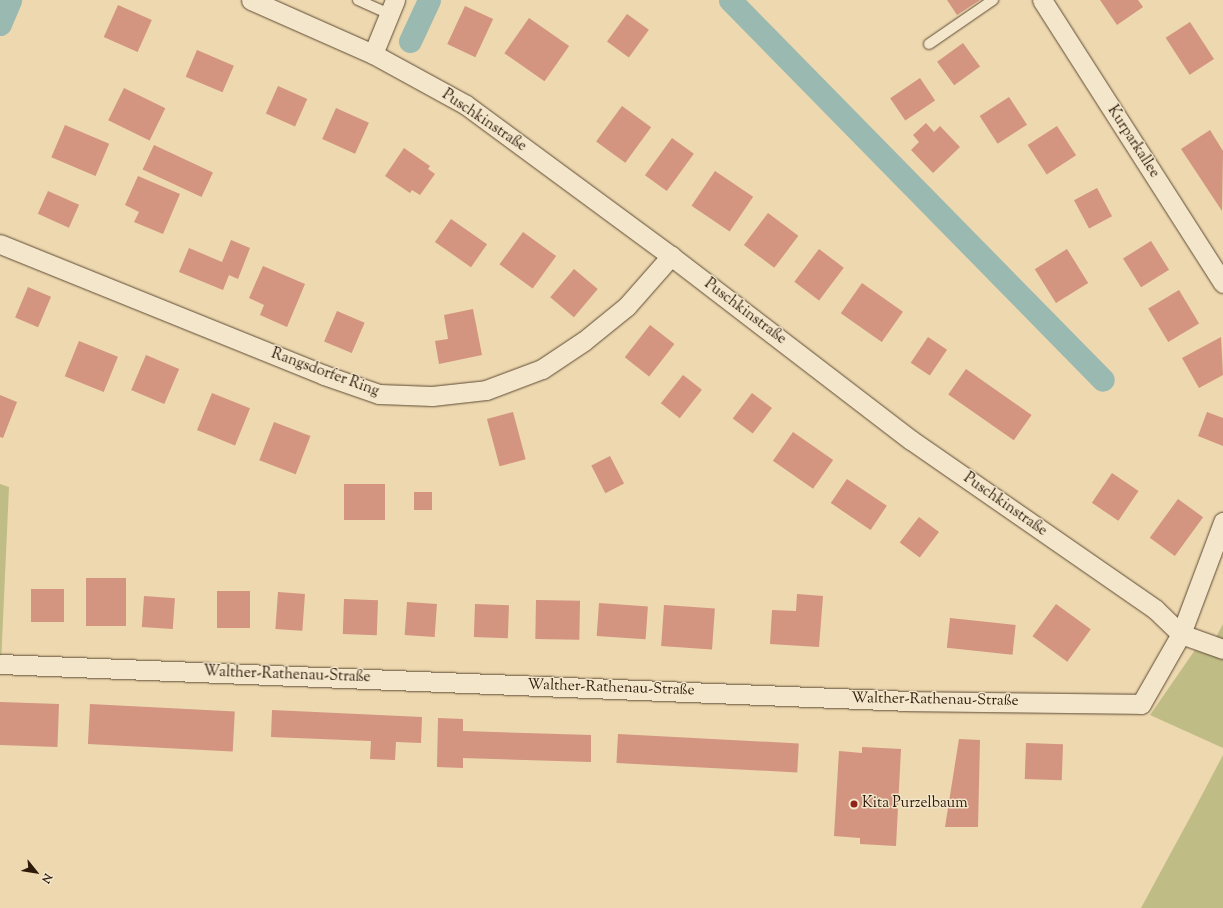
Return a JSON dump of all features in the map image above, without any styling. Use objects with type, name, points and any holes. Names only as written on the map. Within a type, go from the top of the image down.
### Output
[{"type":"street","name":"Puschkinstraße","points":[[251,0],[374,54],[466,105],[671,256],[911,440],[1155,609],[1181,634],[1223,649]]},
{"type":"street","name":"Kurparkallee","points":[[1042,0],[1223,283]]},
{"type":"street","points":[[374,54],[392,7]]},
{"type":"street","name":"Rangsdorfer Ring","points":[[0,244],[324,375],[378,394],[432,396],[486,390],[542,369],[584,341],[627,306],[671,256]]},
{"type":"street","points":[[1181,634],[1223,522]]},
{"type":"street","name":"Walther-Rathenau-Straße","points":[[0,664],[908,701],[1141,704],[1181,634]]},
{"type":"lane","points":[[358,0],[392,7]]},
{"type":"lane","points":[[929,44],[994,0]]},
{"type":"shaded area","points":[[0,484],[9,487],[1,664],[0,664]]},
{"type":"shaded area","points":[[1223,624],[1223,748],[1150,715],[1195,650],[1207,654]]},
{"type":"shaded area","points":[[1223,755],[1223,908],[1141,908],[1193,812]]},
{"type":"building","points":[[947,0],[980,0],[957,15]]},
{"type":"building","points":[[1100,0],[1138,0],[1143,7],[1117,25]]},
{"type":"building","points":[[118,5],[152,20],[138,52],[104,37]]},
{"type":"building","points":[[465,6],[493,19],[475,57],[447,44]]},
{"type":"building","points":[[627,14],[649,30],[629,57],[607,42]]},
{"type":"building","points":[[529,18],[569,46],[544,81],[504,53]]},
{"type":"building","points":[[1190,22],[1214,59],[1190,75],[1166,38]]},
{"type":"building","points":[[963,43],[980,66],[954,85],[937,62]]},
{"type":"building","points":[[197,50],[234,66],[222,92],[186,77]]},
{"type":"building","points":[[920,78],[935,100],[905,121],[890,98]]},
{"type":"building","points":[[278,86],[307,99],[295,126],[266,113]]},
{"type":"building","points":[[124,88],[165,108],[150,141],[108,120]]},
{"type":"building","points":[[1009,97],[1027,125],[998,144],[980,116]]},
{"type":"building","points":[[622,106],[651,127],[625,163],[596,142]]},
{"type":"building","points":[[336,108],[369,123],[355,154],[322,139]]},
{"type":"building","points":[[926,123],[934,132],[940,126],[960,147],[933,173],[911,150],[919,142],[913,135]]},
{"type":"building","points":[[65,125],[109,144],[96,176],[51,157]]},
{"type":"building","points":[[1057,126],[1076,155],[1047,174],[1028,145]]},
{"type":"building","points":[[1210,130],[1223,151],[1222,211],[1181,149]]},
{"type":"building","points":[[672,138],[694,154],[667,191],[645,175]]},
{"type":"building","points":[[154,145],[213,172],[201,197],[143,169]]},
{"type":"building","points":[[404,148],[430,166],[428,169],[435,174],[420,195],[412,190],[410,193],[385,176]]},
{"type":"building","points":[[715,171],[753,197],[730,232],[692,206]]},
{"type":"building","points":[[138,176],[180,194],[163,234],[134,222],[139,212],[125,205]]},
{"type":"building","points":[[1097,188],[1112,216],[1089,228],[1074,200]]},
{"type":"building","points":[[48,191],[79,205],[69,228],[38,214]]},
{"type":"building","points":[[768,213],[798,236],[774,268],[744,245]]},
{"type":"building","points":[[451,219],[487,244],[471,267],[435,242]]},
{"type":"building","points":[[523,232],[556,256],[533,288],[499,264]]},
{"type":"building","points":[[231,240],[250,248],[238,279],[229,275],[223,290],[179,272],[189,248],[222,262]]},
{"type":"building","points":[[1151,241],[1169,270],[1141,287],[1123,258]]},
{"type":"building","points":[[819,249],[844,268],[819,300],[794,282]]},
{"type":"building","points":[[1067,249],[1088,283],[1056,303],[1035,269]]},
{"type":"building","points":[[263,266],[305,284],[287,327],[260,315],[264,305],[249,298]]},
{"type":"building","points":[[574,269],[598,289],[574,317],[550,297]]},
{"type":"building","points":[[862,283],[903,312],[882,342],[841,313]]},
{"type":"building","points":[[28,287],[51,297],[38,327],[15,317]]},
{"type":"building","points":[[1179,290],[1199,323],[1168,342],[1148,309]]},
{"type":"building","points":[[473,309],[482,355],[439,364],[435,341],[448,339],[444,315]]},
{"type":"building","points":[[337,311],[365,323],[352,353],[324,341]]},
{"type":"building","points":[[650,325],[674,344],[649,376],[625,357]]},
{"type":"building","points":[[928,337],[947,350],[930,376],[911,363]]},
{"type":"building","points":[[1221,337],[1223,375],[1199,388],[1182,358]]},
{"type":"building","points":[[79,341],[118,357],[104,392],[65,376]]},
{"type":"building","points":[[146,355],[179,369],[164,404],[131,390]]},
{"type":"building","points":[[966,369],[1032,415],[1014,440],[948,394]]},
{"type":"building","points":[[683,375],[702,390],[680,418],[661,403]]},
{"type":"building","points":[[212,393],[250,408],[235,445],[197,430]]},
{"type":"building","points":[[752,393],[772,408],[753,434],[733,419]]},
{"type":"building","points":[[0,395],[17,402],[3,438],[0,437]]},
{"type":"building","points":[[513,412],[526,459],[500,466],[487,419]]},
{"type":"building","points":[[1207,412],[1223,418],[1223,446],[1198,436]]},
{"type":"building","points":[[274,422],[310,436],[296,474],[259,460]]},
{"type":"building","points":[[793,432],[833,460],[813,489],[773,461]]},
{"type":"building","points":[[610,456],[624,484],[605,493],[591,466]]},
{"type":"building","points":[[1112,473],[1139,491],[1118,521],[1092,503]]},
{"type":"building","points":[[847,479],[887,506],[871,530],[831,503]]},
{"type":"building","points":[[344,484],[385,484],[385,520],[344,520]]},
{"type":"building","points":[[414,492],[432,492],[432,510],[414,510]]},
{"type":"building","points":[[1178,499],[1203,517],[1175,556],[1150,538]]},
{"type":"building","points":[[919,517],[939,532],[920,558],[900,543]]},
{"type":"building","points":[[86,578],[126,578],[126,626],[86,626]]},
{"type":"building","points":[[31,589],[64,589],[64,622],[31,622]]},
{"type":"building","points":[[217,591],[250,591],[250,628],[217,628]]},
{"type":"building","points":[[278,592],[305,594],[302,631],[275,629]]},
{"type":"building","points":[[797,594],[823,596],[819,647],[770,644],[772,610],[796,611]]},
{"type":"building","points":[[144,596],[175,598],[173,629],[142,627]]},
{"type":"building","points":[[344,599],[378,600],[377,635],[343,634]]},
{"type":"building","points":[[536,600],[580,601],[579,640],[535,639]]},
{"type":"building","points":[[407,602],[437,604],[435,637],[405,635]]},
{"type":"building","points":[[599,603],[648,606],[646,639],[597,636]]},
{"type":"building","points":[[475,604],[509,605],[508,638],[474,637]]},
{"type":"building","points":[[1056,604],[1091,629],[1067,662],[1032,636]]},
{"type":"building","points":[[664,605],[715,609],[712,649],[661,646]]},
{"type":"building","points":[[950,618],[1016,625],[1013,655],[947,648]]},
{"type":"building","points":[[0,702],[59,704],[57,747],[0,745]]},
{"type":"building","points":[[90,704],[235,712],[233,752],[88,744]]},
{"type":"building","points":[[272,710],[422,717],[421,743],[396,742],[395,760],[370,759],[371,741],[271,737]]},
{"type":"building","points":[[438,718],[463,719],[463,731],[591,735],[591,762],[463,758],[463,768],[437,767]]},
{"type":"building","points":[[618,734],[799,743],[797,772],[616,763]]},
{"type":"building","points":[[959,739],[980,740],[978,827],[945,827]]},
{"type":"building","points":[[1026,743],[1063,744],[1062,780],[1025,779]]},
{"type":"building","points":[[862,747],[901,749],[896,846],[860,844],[860,838],[834,836],[839,751],[862,753]]},
{"type":"waterway","points":[[0,24],[10,0]]},
{"type":"waterway","points":[[410,41],[429,0]]},
{"type":"waterway","points":[[730,0],[1103,380]]},
{"type":"place","name":"Kita Purzelbaum","points":[[854,804]]}]
